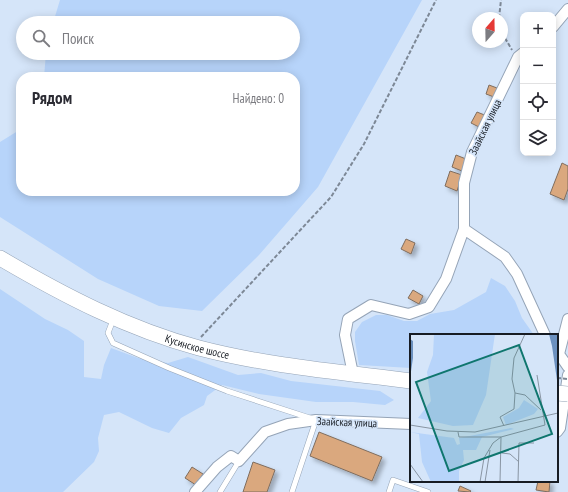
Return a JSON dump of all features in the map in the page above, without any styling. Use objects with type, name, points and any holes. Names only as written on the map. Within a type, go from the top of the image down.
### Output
[{"type":"main road","name":"Кусинское шоссе","points":[[0,258],[61,293],[114,317],[156,334],[197,347],[246,359],[410,381]]},
{"type":"main road","points":[[558,393],[568,394]]},
{"type":"street","points":[[556,23],[568,9]]},
{"type":"street","name":"Заайская улица","points":[[353,374],[345,335],[348,318],[371,305],[409,314],[429,307],[446,279],[464,229],[464,183],[472,152],[520,55]]},
{"type":"street","points":[[464,229],[505,257],[517,274],[545,334]]},
{"type":"street","points":[[568,319],[558,353],[568,367]]},
{"type":"street","points":[[558,431],[560,428],[568,375]]},
{"type":"street","name":"Заайская улица","points":[[239,461],[265,432],[288,424],[316,420],[410,424]]},
{"type":"street","points":[[195,492],[217,467],[231,456],[239,461]]},
{"type":"lane","points":[[114,317],[108,333],[113,343],[169,368],[227,391],[316,420],[292,492]]},
{"type":"lane","points":[[220,492],[239,461]]},
{"type":"lane","points":[[389,492],[394,480],[428,492]]},
{"type":"path","points":[[197,347],[202,335],[331,197],[364,144],[436,0]]},
{"type":"path","points":[[500,12],[501,0]]},
{"type":"path","points":[[508,40],[520,55]]},
{"type":"path","points":[[558,378],[568,379]]},
{"type":"shaded area","points":[[60,0],[422,0],[318,187],[259,255],[202,311],[159,306],[98,279],[0,217],[0,142],[16,132],[16,196],[300,196],[300,72],[44,72],[45,60],[300,60],[300,16],[55,16]]},
{"type":"shaded area","points":[[491,278],[505,286],[515,301],[522,318],[533,334],[410,334],[410,368],[359,365],[355,332],[362,322],[376,315],[387,315],[404,321],[417,321],[430,314],[454,310],[486,292]]},
{"type":"shaded area","points":[[0,289],[45,319],[68,330],[84,341],[84,377],[101,379],[104,365],[111,348],[138,358],[168,363],[188,357],[238,375],[261,373],[291,381],[380,391],[394,400],[385,405],[353,402],[316,402],[259,394],[222,385],[207,396],[204,405],[181,418],[169,433],[152,428],[119,412],[104,415],[98,438],[99,451],[94,462],[63,492],[0,492]]},
{"type":"building","points":[[489,85],[497,88],[494,97],[486,94]]},
{"type":"building","points":[[477,112],[487,116],[481,128],[471,123]]},
{"type":"building","points":[[456,155],[466,159],[462,171],[452,167]]},
{"type":"building","points":[[562,163],[568,166],[568,189],[564,200],[550,194]]},
{"type":"building","points":[[450,171],[462,175],[457,191],[445,186]]},
{"type":"building","points":[[406,239],[415,243],[411,254],[401,249]]},
{"type":"building","points":[[413,290],[423,296],[419,304],[408,298]]},
{"type":"building","points":[[319,432],[382,457],[372,481],[310,456]]},
{"type":"building","points":[[253,462],[275,470],[267,492],[243,492]]},
{"type":"building","points":[[192,467],[203,474],[196,485],[185,478]]},
{"type":"building","points":[[538,482],[550,482],[549,492],[536,490]]},
{"type":"building","points":[[460,486],[471,491],[458,491]]}]
